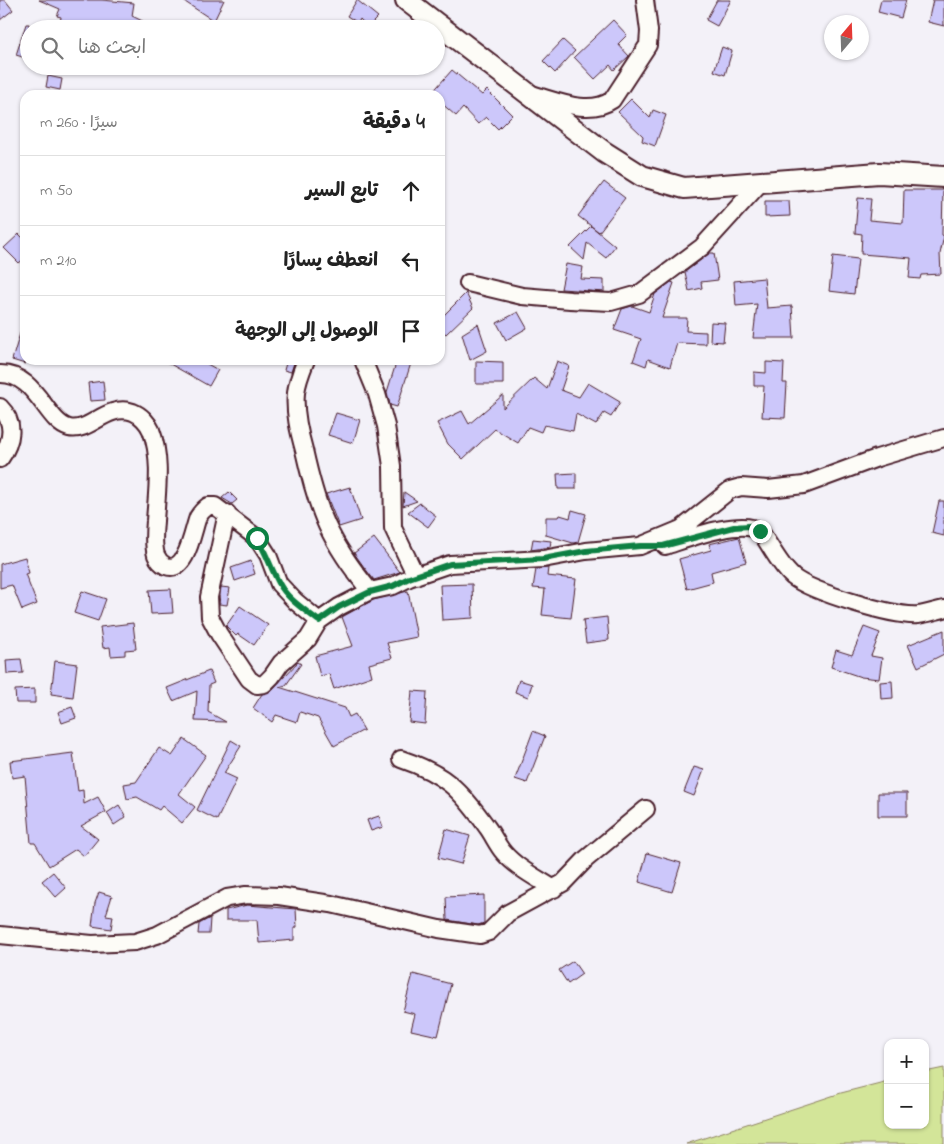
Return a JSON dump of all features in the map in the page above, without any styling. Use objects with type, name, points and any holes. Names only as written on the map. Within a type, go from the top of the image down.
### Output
[{"type":"street","points":[[406,0],[432,20]]},
{"type":"street","points":[[530,94],[582,108],[604,106],[612,100],[648,45],[649,31],[645,0]]},
{"type":"street","points":[[445,30],[615,161],[642,176],[684,188],[879,174],[944,178]]},
{"type":"street","points":[[468,283],[522,296],[570,300],[611,302],[639,294],[702,247],[761,182]]},
{"type":"street","points":[[304,365],[296,392],[296,412],[311,480],[322,518],[332,539],[345,561],[370,592]]},
{"type":"street","points":[[365,365],[386,426],[392,466],[393,528],[416,576]]},
{"type":"street","points":[[0,374],[13,376],[32,389],[45,403],[51,415],[62,425],[70,428],[78,428],[110,411],[121,410],[140,415],[150,428],[157,451],[154,535],[156,556],[162,563],[169,567],[175,566],[183,559],[197,519],[208,506],[215,506],[227,513],[257,538],[268,555],[279,584],[295,601],[319,621]]},
{"type":"street","points":[[0,407],[9,417],[11,426],[9,446],[0,459]]},
{"type":"street","points":[[640,546],[681,529],[730,490],[742,487],[768,489],[804,485],[877,458],[944,438]]},
{"type":"street","points":[[227,513],[209,597],[210,617],[249,680],[257,685],[264,684],[281,664],[308,639],[319,621],[339,607],[370,592],[393,586],[450,564],[543,559],[586,551],[663,546],[734,527],[754,528],[760,531],[794,578],[844,599],[884,611],[916,615],[944,610]]},
{"type":"street","points":[[401,760],[431,770],[446,779],[479,815],[502,851],[512,861],[554,889]]},
{"type":"street","points":[[0,935],[92,944],[135,942],[157,935],[227,898],[246,895],[279,896],[331,904],[447,931],[480,935],[489,932],[508,913],[563,883],[586,859],[646,809]]},
{"type":"green space","points":[[944,1068],[944,1144],[686,1144],[841,1093],[884,1082],[884,1129],[929,1129],[929,1071]]},
{"type":"building","points":[[0,0],[5,0],[13,10],[0,20]]},
{"type":"building","points":[[39,0],[102,0],[134,3],[132,16],[140,20],[60,20],[61,17],[57,16],[60,9]]},
{"type":"building","points":[[182,0],[224,0],[214,20]]},
{"type":"building","points":[[357,0],[378,17],[375,20],[353,20],[347,16]]},
{"type":"building","points":[[717,0],[731,0],[717,26],[706,20]]},
{"type":"building","points":[[881,0],[906,0],[901,18],[878,12]]},
{"type":"building","points":[[933,0],[944,0],[944,26],[928,22]]},
{"type":"building","points":[[613,20],[627,35],[618,44],[629,56],[614,70],[610,65],[595,79],[574,57]]},
{"type":"building","points":[[563,40],[575,51],[555,73],[543,61]]},
{"type":"building","points":[[20,43],[20,56],[16,55]]},
{"type":"building","points":[[722,47],[732,51],[725,75],[714,71]]},
{"type":"building","points":[[452,70],[482,95],[487,90],[512,115],[498,129],[486,117],[478,124],[463,108],[456,116],[445,106],[445,90],[434,90]]},
{"type":"building","points":[[48,76],[62,79],[60,90],[46,87]]},
{"type":"building","points":[[631,99],[650,118],[653,110],[666,115],[655,146],[642,141],[643,136],[618,112]]},
{"type":"building","points":[[604,182],[625,198],[599,232],[578,216]]},
{"type":"building","points":[[904,190],[943,190],[942,235],[944,236],[940,254],[941,274],[921,275],[920,279],[909,278],[911,258],[861,254],[862,234],[855,233],[858,198],[871,199],[869,220],[903,223]]},
{"type":"building","points":[[765,201],[789,201],[790,216],[765,217]]},
{"type":"building","points":[[591,226],[615,246],[606,258],[587,243],[584,260],[570,247]]},
{"type":"building","points":[[19,234],[20,262],[19,263],[4,248]]},
{"type":"building","points":[[710,253],[714,253],[718,280],[701,282],[702,288],[689,291],[685,272]]},
{"type":"building","points":[[833,256],[858,259],[854,294],[829,291]]},
{"type":"building","points":[[566,264],[583,267],[581,279],[604,280],[604,292],[561,289]]},
{"type":"building","points":[[764,278],[767,308],[792,306],[794,338],[753,338],[757,304],[736,306],[734,281]]},
{"type":"building","points":[[671,282],[674,283],[662,318],[687,318],[686,331],[706,332],[706,344],[677,343],[670,367],[648,359],[646,366],[633,361],[641,339],[614,330],[622,309],[632,306],[649,312],[655,294]]},
{"type":"building","points":[[466,293],[473,308],[446,334],[445,314]]},
{"type":"building","points":[[518,312],[527,328],[506,340],[497,323]]},
{"type":"building","points":[[711,322],[725,323],[723,342],[710,341]]},
{"type":"building","points":[[478,324],[487,351],[470,360],[462,334]]},
{"type":"building","points":[[20,334],[20,362],[12,360]]},
{"type":"building","points":[[476,361],[503,362],[503,384],[476,384]]},
{"type":"building","points":[[557,361],[569,366],[561,390],[579,397],[588,383],[620,402],[611,417],[604,413],[596,425],[576,414],[573,431],[544,425],[541,432],[528,427],[518,443],[495,429],[463,459],[448,444],[437,423],[462,411],[469,424],[503,395],[503,408],[534,378],[547,389]]},
{"type":"building","points":[[766,362],[784,363],[783,383],[787,383],[785,418],[762,417],[764,386],[754,386],[754,372],[766,373]]},
{"type":"building","points":[[172,365],[209,365],[218,370],[209,386]]},
{"type":"building","points":[[286,365],[293,365],[291,372],[284,370]]},
{"type":"building","points":[[395,365],[410,365],[397,407],[390,405],[387,392]]},
{"type":"building","points":[[103,381],[105,400],[90,401],[88,383]]},
{"type":"building","points":[[336,413],[360,420],[353,443],[328,435]]},
{"type":"building","points":[[576,473],[576,489],[558,489],[557,474]]},
{"type":"building","points":[[350,487],[361,520],[339,527],[326,494]]},
{"type":"building","points":[[229,492],[237,500],[232,504],[222,498]]},
{"type":"building","points":[[404,492],[417,501],[403,506]]},
{"type":"building","points":[[939,501],[944,501],[944,536],[932,533]]},
{"type":"building","points":[[420,503],[436,516],[428,527],[408,512]]},
{"type":"building","points":[[572,510],[586,514],[578,542],[573,543],[546,535],[546,517],[559,517],[560,515],[570,518]]},
{"type":"building","points":[[739,537],[746,562],[711,572],[713,582],[687,589],[679,559],[711,550],[709,544]]},
{"type":"building","points":[[374,538],[400,572],[374,580],[364,567],[354,553]]},
{"type":"building","points":[[533,539],[551,541],[550,547],[531,550]]},
{"type":"building","points":[[25,557],[29,573],[25,574],[37,604],[22,610],[12,585],[0,588],[0,564]]},
{"type":"building","points":[[251,561],[255,574],[235,581],[231,568]]},
{"type":"building","points":[[548,568],[547,576],[576,579],[571,618],[542,615],[545,589],[533,588],[536,569]]},
{"type":"building","points":[[472,584],[473,618],[442,620],[440,585]]},
{"type":"building","points":[[221,587],[230,588],[227,605],[219,604]]},
{"type":"building","points":[[171,589],[173,613],[151,614],[149,590]]},
{"type":"building","points":[[82,591],[106,599],[98,621],[74,613]]},
{"type":"building","points":[[408,591],[417,637],[387,643],[392,658],[369,664],[372,676],[334,689],[329,674],[320,676],[315,656],[353,646],[342,617],[373,600]]},
{"type":"building","points":[[240,606],[268,625],[254,645],[238,634],[236,636],[226,626]]},
{"type":"building","points":[[607,617],[609,640],[586,643],[583,620]]},
{"type":"building","points":[[133,623],[136,649],[125,650],[125,655],[111,656],[110,647],[103,648],[100,627]]},
{"type":"building","points":[[864,627],[880,633],[871,656],[882,658],[879,679],[861,677],[831,667],[836,650],[852,655]]},
{"type":"building","points":[[944,630],[944,654],[918,667],[908,645]]},
{"type":"building","points":[[21,659],[23,673],[7,674],[6,660]]},
{"type":"building","points":[[55,661],[77,664],[73,697],[51,694]]},
{"type":"building","points":[[298,662],[301,664],[286,685],[279,687],[345,708],[349,717],[355,714],[364,730],[334,746],[318,718],[300,712],[297,722],[276,715],[272,722],[253,708],[262,694],[271,691]]},
{"type":"building","points":[[209,671],[214,683],[209,685],[208,712],[226,722],[195,721],[197,691],[173,701],[167,688]]},
{"type":"building","points":[[519,680],[532,684],[528,697],[515,692]]},
{"type":"building","points":[[892,681],[893,698],[881,699],[880,682]]},
{"type":"building","points":[[35,689],[35,703],[16,703],[15,690]]},
{"type":"building","points":[[412,691],[427,692],[425,724],[409,722]]},
{"type":"building","points":[[72,707],[76,718],[62,723],[58,712]]},
{"type":"building","points":[[533,731],[545,736],[527,783],[515,779]]},
{"type":"building","points":[[184,739],[206,755],[179,794],[195,807],[182,823],[162,806],[159,810],[137,797],[127,799],[124,784],[136,782],[159,748],[172,756]]},
{"type":"building","points":[[231,740],[241,746],[224,773],[237,779],[217,820],[197,810]]},
{"type":"building","points":[[73,753],[78,791],[83,790],[84,804],[98,797],[106,812],[81,826],[98,839],[84,856],[76,849],[49,866],[35,843],[31,843],[25,776],[12,778],[10,761]]},
{"type":"building","points":[[694,767],[704,770],[694,796],[684,792]]},
{"type":"building","points":[[878,793],[907,793],[907,816],[878,816]]},
{"type":"building","points":[[119,805],[126,817],[114,825],[107,813]]},
{"type":"building","points":[[379,816],[383,827],[371,831],[367,820]]},
{"type":"building","points":[[446,829],[470,836],[461,864],[438,858]]},
{"type":"building","points":[[647,853],[681,863],[672,892],[639,882]]},
{"type":"building","points":[[53,872],[66,888],[56,897],[42,881]]},
{"type":"building","points":[[99,892],[112,896],[106,915],[113,916],[111,929],[92,926],[95,903]]},
{"type":"building","points":[[484,895],[484,923],[478,925],[447,920],[446,897]]},
{"type":"building","points":[[247,905],[296,909],[297,927],[294,928],[294,940],[259,943],[257,920],[226,920],[226,910]]},
{"type":"building","points":[[210,918],[209,934],[198,934],[199,924]]},
{"type":"building","points":[[573,961],[582,974],[568,984],[559,970]]},
{"type":"building","points":[[413,974],[451,984],[438,1036],[411,1030],[415,1014],[403,1011]]},
{"type":"route","points":[[257,538],[268,555],[279,584],[295,601],[319,621],[339,607],[370,592],[393,586],[409,578],[450,564],[543,559],[586,551],[663,546],[734,527],[749,526],[760,531]]}]
